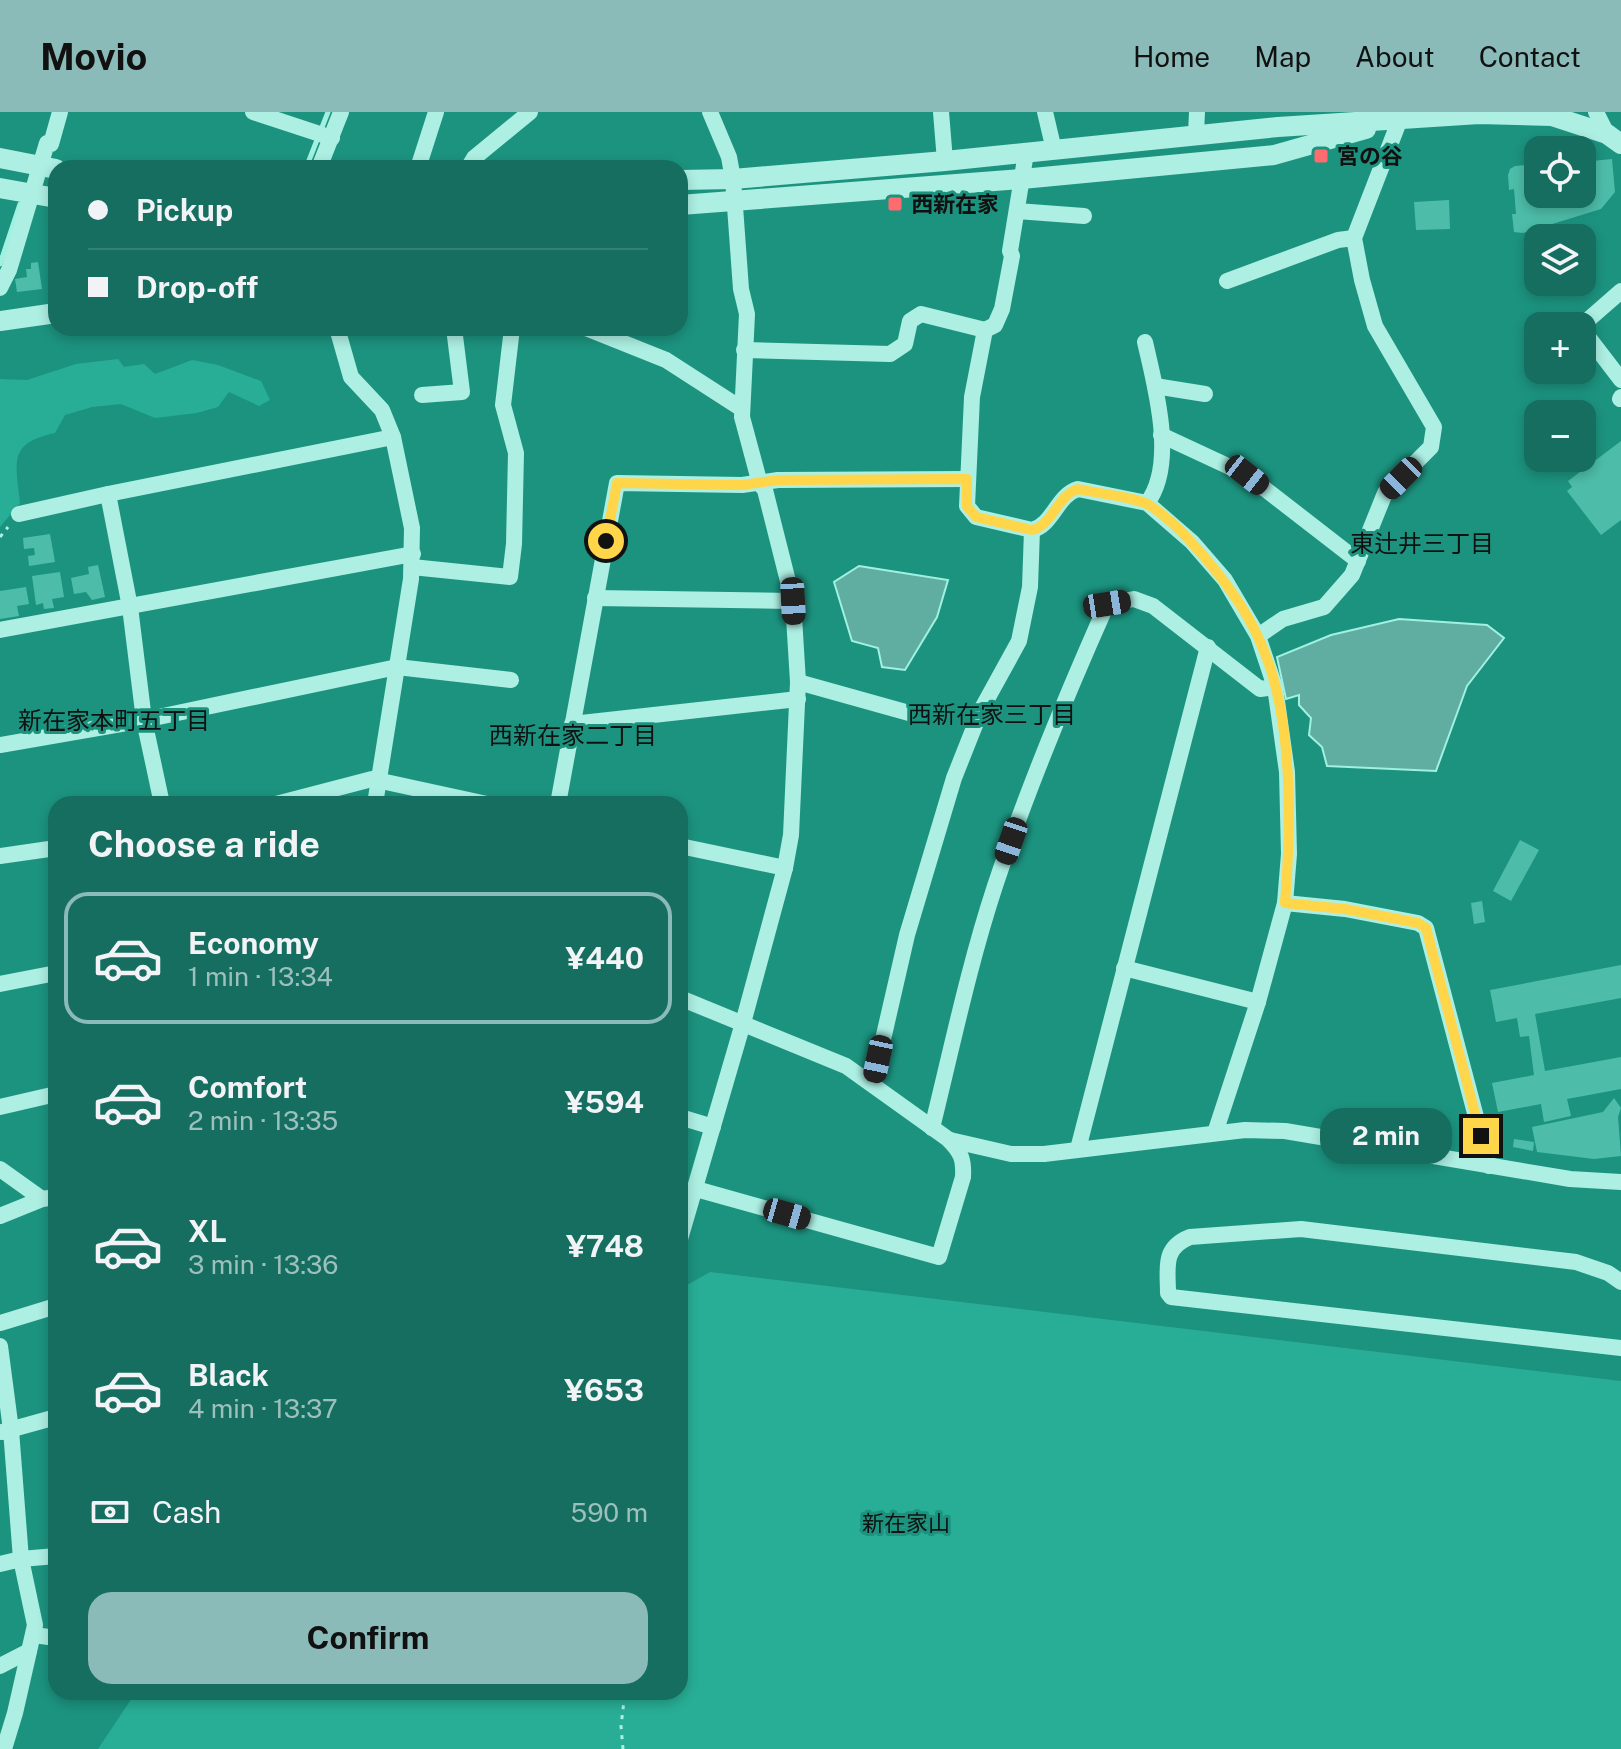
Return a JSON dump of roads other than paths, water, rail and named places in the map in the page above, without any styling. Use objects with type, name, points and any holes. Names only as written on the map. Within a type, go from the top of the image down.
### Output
[{"type":"street","points":[[51,112],[42,142],[51,144],[60,112]]},
{"type":"street","points":[[253,112],[332,138]]},
{"type":"street","points":[[322,160],[341,112]]},
{"type":"street","points":[[421,160],[436,112]]},
{"type":"street","points":[[473,160],[530,112]]},
{"type":"street","points":[[710,112],[729,157],[733,179],[749,350],[742,409],[744,432],[769,482]]},
{"type":"street","points":[[941,112],[945,161]]},
{"type":"street","points":[[1045,112],[1054,150]]},
{"type":"street","points":[[1196,134],[1197,112]]},
{"type":"street","points":[[1596,112],[1614,139]]},
{"type":"street","points":[[688,180],[733,179],[1026,153],[1196,134],[1282,119],[1400,119],[1521,113],[1552,116],[1614,139]]},
{"type":"street","points":[[688,205],[1022,179],[1274,155],[1400,119]]},
{"type":"street","points":[[1258,636],[1283,619],[1324,607],[1352,575],[1385,493],[1431,447],[1434,427],[1375,326],[1354,238],[1400,119]]},
{"type":"street","points":[[0,288],[9,270],[31,195],[48,167],[47,143]]},
{"type":"street","points":[[749,350],[890,354],[905,344],[910,321],[921,314],[980,328],[995,325],[1002,309],[1026,153]]},
{"type":"street","points":[[0,158],[48,167]]},
{"type":"street","points":[[0,188],[48,197]]},
{"type":"street","points":[[1017,211],[1084,216]]},
{"type":"street","points":[[1227,281],[1338,240],[1354,238]]},
{"type":"street","points":[[1596,314],[1621,291]]},
{"type":"street","points":[[0,321],[48,314]]},
{"type":"street","points":[[980,328],[961,479],[967,506],[976,517],[1032,530],[1040,528],[1069,492],[1078,489],[1147,503],[1192,542],[1225,580],[1258,636],[1275,687],[1287,772],[1289,854],[1285,903],[1258,1002],[1215,1133]]},
{"type":"street","points":[[339,336],[351,377],[382,410],[393,437],[412,528],[413,561],[376,796]]},
{"type":"street","points":[[422,395],[462,392],[455,336]]},
{"type":"street","points":[[0,630],[413,561],[510,577],[514,544],[516,453],[503,405],[511,336]]},
{"type":"street","points":[[606,336],[666,360],[742,409]]},
{"type":"street","points":[[1145,342],[1155,386],[1163,447],[1154,494],[1147,503]]},
{"type":"street","points":[[1596,348],[1621,380]]},
{"type":"street","points":[[1155,386],[1205,394]]},
{"type":"street","points":[[1161,435],[1247,475],[1358,561]]},
{"type":"street","points":[[19,514],[393,437]]},
{"type":"street","points":[[559,796],[617,483],[961,479]]},
{"type":"street","points":[[688,1001],[743,1023],[846,1066],[948,1139],[961,1152],[963,1177],[939,1257],[690,1194],[743,1023],[791,835],[798,691],[793,601],[765,490],[769,482]]},
{"type":"street","points":[[108,494],[130,607],[144,720],[160,796]]},
{"type":"street","points":[[873,1083],[907,935],[954,778],[981,710],[1019,641],[1030,587],[1032,530]]},
{"type":"street","points":[[595,598],[793,601]]},
{"type":"street","points":[[932,1128],[972,966],[995,888],[1028,793],[1107,604],[1134,599],[1153,606],[1260,689],[1275,687]]},
{"type":"street","points":[[1078,1149],[1208,647]]},
{"type":"street","points":[[0,745],[144,720],[397,667],[511,680]]},
{"type":"street","points":[[572,724],[798,691],[909,713]]},
{"type":"street","points":[[307,796],[372,779],[449,796]]},
{"type":"street","points":[[688,848],[785,868]]},
{"type":"street","points":[[0,856],[48,849]]},
{"type":"street","points":[[1285,903],[1345,909],[1418,923],[1426,928],[1489,1166]]},
{"type":"street","points":[[1124,968],[1258,1002]]},
{"type":"street","points":[[0,984],[48,975]]},
{"type":"street","points":[[0,1107],[48,1096]]},
{"type":"street","points":[[688,1119],[713,1127]]},
{"type":"street","points":[[948,1139],[1011,1154],[1044,1154],[1245,1130],[1285,1131],[1570,1179],[1621,1182]]},
{"type":"street","points":[[0,1169],[48,1197]]},
{"type":"street","points":[[0,1216],[48,1198]]},
{"type":"street","points":[[1621,1282],[1608,1273],[1576,1262],[1301,1229],[1190,1237],[1178,1242],[1168,1261],[1168,1293],[1171,1297],[1621,1348]]},
{"type":"street","points":[[0,1323],[48,1308]]},
{"type":"street","points":[[0,1346],[5,1431],[21,1559],[35,1625],[4,1749]]},
{"type":"street","points":[[5,1431],[48,1419]]},
{"type":"street","points":[[0,1564],[48,1557]]},
{"type":"street","points":[[0,1666],[32,1643],[48,1640]]},
{"type":"water","points":[[859,566],[948,580],[937,617],[905,670],[882,667],[878,648],[852,641],[834,582]]},
{"type":"water","points":[[1399,619],[1487,625],[1504,638],[1467,686],[1436,771],[1327,766],[1322,747],[1309,735],[1311,718],[1299,705],[1299,695],[1286,699],[1277,657],[1331,635]]},
{"type":"waterway","points":[[309,160],[328,112]]},
{"type":"waterway","points":[[0,264],[20,204]]},
{"type":"place","name":"宮の谷","points":[[1321,156]]},
{"type":"place","name":"西新在家","points":[[895,204]]},
{"type":"district","name":"東辻井三丁目","points":[[1422,544]]},
{"type":"district","name":"西新在家三丁目","points":[[992,715]]},
{"type":"district","name":"新在家本町五丁目","points":[[114,721]]},
{"type":"district","name":"西新在家二丁目","points":[[573,736]]},
{"type":"park label","name":"新在家山","points":[[906,1523]]}]
